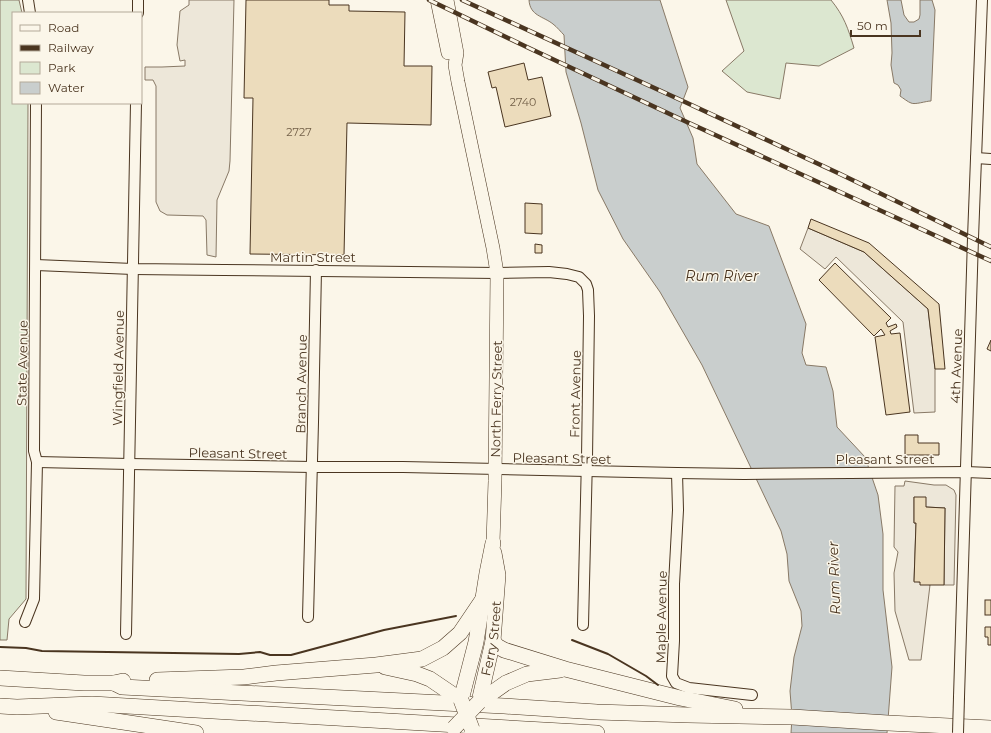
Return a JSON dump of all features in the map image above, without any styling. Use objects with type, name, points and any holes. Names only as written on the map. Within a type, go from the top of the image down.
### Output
[{"type":"highway","name":"North Ferry Street","points":[[451,731],[467,679],[476,642],[493,543]]},
{"type":"highway","name":"Ferry Street","points":[[473,732],[478,702],[493,641],[498,575],[493,543]]},
{"type":"highway","points":[[0,678],[84,683],[114,683],[123,681],[244,677],[376,665],[422,659],[444,648],[460,633],[483,599]]},
{"type":"highway","points":[[493,641],[496,646],[504,650],[565,669],[680,698],[771,717]]},
{"type":"highway","points":[[376,665],[417,674],[430,679],[461,700],[473,732]]},
{"type":"highway","points":[[451,731],[478,702],[506,684],[527,674],[565,669]]},
{"type":"highway","points":[[114,683],[122,687],[597,712],[792,717],[991,728]]},
{"type":"highway","points":[[17,707],[92,704],[597,733]]},
{"type":"highway","points":[[0,706],[17,707],[196,733]]},
{"type":"main road","name":"North Ferry Street","points":[[437,0],[448,54],[455,65],[497,273],[493,543]]},
{"type":"main road","name":"North Ferry Street","points":[[447,0],[457,53],[455,65]]},
{"type":"street","points":[[28,0],[30,12]]},
{"type":"street","points":[[138,0],[138,12]]},
{"type":"street","name":"4th Avenue","points":[[958,733],[973,238],[982,0]]},
{"type":"street","name":"State Avenue","points":[[25,622],[34,599],[37,462],[34,451],[36,104]]},
{"type":"street","name":"Wingfield Avenue","points":[[126,634],[136,104]]},
{"type":"street","points":[[976,158],[991,159]]},
{"type":"street","name":"Martin Street","points":[[36,265],[133,269],[497,273],[549,272],[579,277],[586,284]]},
{"type":"street","name":"Branch Avenue","points":[[308,617],[316,270]]},
{"type":"street","name":"Front Avenue","points":[[583,625],[589,316],[588,290],[586,284]]},
{"type":"street","name":"Pleasant Street","points":[[37,462],[312,467],[403,467],[744,474],[991,472]]},
{"type":"street","name":"Maple Avenue","points":[[677,473],[678,510],[674,584],[674,641],[672,676],[676,683],[689,688],[752,696]]},
{"type":"green space","points":[[0,0],[19,0],[22,12],[12,12],[12,104],[28,104],[26,599],[9,619],[7,640],[0,640]]},
{"type":"green space","points":[[726,0],[831,0],[845,22],[854,48],[819,66],[786,63],[780,99],[747,92],[722,71],[744,51]]},
{"type":"shaded area","points":[[189,0],[234,0],[230,161],[229,171],[217,200],[216,257],[207,255],[206,220],[203,216],[167,215],[160,211],[156,202],[156,86],[153,80],[145,80],[145,67],[185,66],[185,60],[180,61],[177,45],[180,11],[189,5]]},
{"type":"shaded area","points":[[808,228],[864,252],[928,309],[935,369],[935,412],[914,413],[903,322],[836,257],[825,269],[800,249]]},
{"type":"shaded area","points":[[905,481],[946,485],[954,490],[956,495],[954,585],[944,585],[945,508],[926,507],[914,497],[914,523],[916,523],[914,581],[930,585],[921,660],[909,660],[895,611],[894,573],[898,552],[894,547],[895,486],[904,486]]},
{"type":"water","name":"Rum River","points":[[529,0],[660,0],[688,87],[680,108],[693,138],[697,164],[736,214],[769,226],[806,324],[802,353],[806,365],[826,367],[833,391],[837,427],[865,457],[878,495],[883,534],[883,590],[892,667],[887,733],[791,733],[792,717],[790,691],[794,657],[802,626],[801,611],[789,581],[787,554],[781,531],[702,365],[660,292],[623,239],[598,190],[566,72],[564,35],[549,21],[534,13]]},
{"type":"water","points":[[887,0],[901,0],[904,15],[909,22],[914,22],[919,19],[920,0],[932,0],[935,10],[931,101],[915,104],[910,102],[900,96],[901,90],[898,85],[894,83],[891,65],[891,23]]},
{"type":"building","points":[[246,0],[329,0],[329,5],[349,5],[349,11],[405,12],[404,66],[432,66],[431,125],[347,123],[344,255],[250,254],[253,98],[244,98]]},
{"type":"building","points":[[524,63],[528,80],[542,77],[551,116],[505,127],[496,87],[492,88],[488,72]]},
{"type":"building","points":[[525,203],[542,204],[542,234],[525,233]]},
{"type":"building","points":[[811,219],[869,243],[939,304],[945,369],[935,369],[928,309],[864,252],[808,228]]},
{"type":"building","points":[[535,244],[542,245],[542,253],[535,253]]},
{"type":"building","points":[[835,263],[891,318],[886,323],[888,327],[896,324],[897,327],[890,331],[891,334],[900,333],[910,412],[886,415],[875,337],[885,335],[881,329],[874,336],[819,280]]},
{"type":"building","points":[[991,340],[991,351],[987,349]]},
{"type":"building","points":[[905,435],[918,435],[918,443],[939,443],[939,455],[905,455]]},
{"type":"building","points":[[914,497],[926,497],[926,507],[945,508],[944,585],[920,585],[920,582],[914,582],[916,523],[914,523]]},
{"type":"building","points":[[985,600],[991,600],[991,615],[985,615]]},
{"type":"building","points":[[985,627],[991,627],[991,645],[988,645],[988,637],[985,637]]},
{"type":"railway","points":[[429,0],[689,123],[991,261]]},
{"type":"railway","points":[[462,0],[838,173],[991,247]]},
{"type":"wall","points":[[0,647],[26,648],[42,651],[239,654],[260,652],[270,655],[291,655],[384,630],[456,616]]},
{"type":"wall","points":[[572,640],[608,654],[646,676],[658,685]]}]
